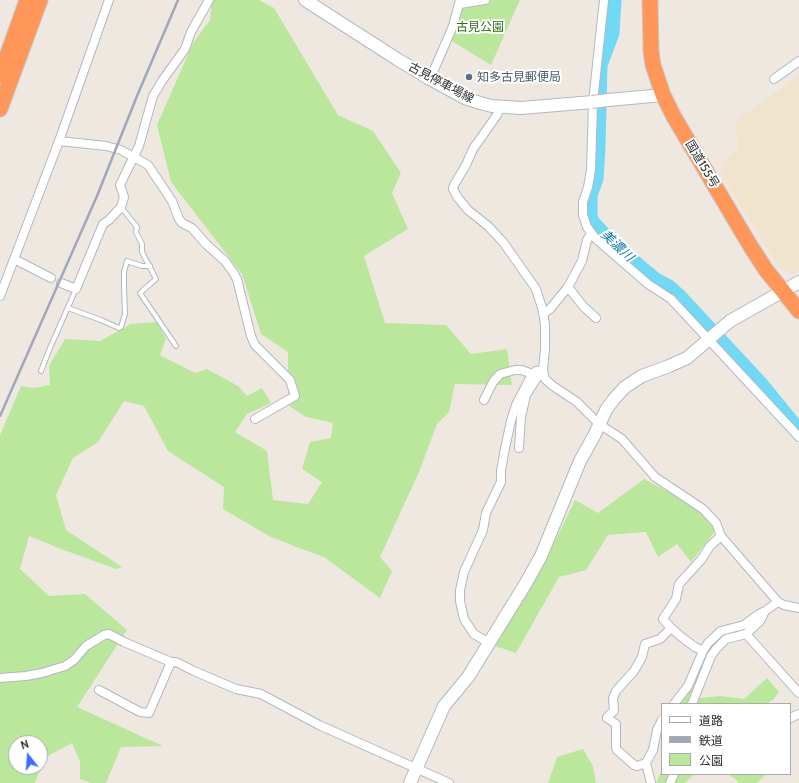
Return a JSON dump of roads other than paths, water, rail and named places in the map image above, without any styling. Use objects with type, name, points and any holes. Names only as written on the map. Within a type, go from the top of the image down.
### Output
[{"type":"highway","points":[[0,76],[27,0]]},
{"type":"highway","points":[[0,109],[40,0]]},
{"type":"highway","name":"国道155号","points":[[650,0],[651,52],[653,65],[663,95],[674,117],[751,247],[766,270],[799,311]]},
{"type":"street","points":[[0,296],[59,141],[109,0]]},
{"type":"street","points":[[61,283],[76,289],[103,224],[109,220],[121,207],[124,197],[120,186],[139,146],[153,96],[185,49],[191,32],[209,0]]},
{"type":"street","name":"古見停車場線","points":[[305,0],[353,32],[430,79],[465,98],[492,106],[521,108],[663,95]]},
{"type":"street","points":[[430,79],[452,26],[460,2],[485,0]]},
{"type":"street","points":[[604,0],[592,102],[591,170],[583,207],[584,222],[591,234],[648,284],[671,299],[799,437]]},
{"type":"street","points":[[774,79],[799,61]]},
{"type":"street","points":[[500,107],[497,115],[473,149],[453,189],[468,210],[488,226],[503,242],[536,290],[543,314],[545,349],[543,372],[553,386],[577,402],[599,424],[622,439],[655,477],[703,509],[716,523],[721,536],[778,602],[784,605],[799,608]]},
{"type":"street","points":[[59,141],[106,146],[121,150],[148,165],[172,202],[175,211],[182,222],[192,228],[207,245],[225,261],[233,272],[237,279],[251,336],[255,345],[290,380],[295,396],[255,419]]},
{"type":"street","points":[[543,314],[550,309],[568,287],[582,261],[587,240],[591,234]]},
{"type":"street","points":[[14,259],[51,278]]},
{"type":"street","points":[[410,783],[444,706],[468,678],[541,556],[580,461],[606,410],[614,398],[625,387],[642,376],[687,358],[730,321],[799,282]]},
{"type":"street","points":[[568,287],[583,306],[596,318]]},
{"type":"street","points":[[484,400],[493,382],[500,374],[514,370],[522,370],[532,374]]},
{"type":"street","points":[[489,643],[474,634],[464,619],[460,601],[460,590],[464,572],[483,530],[486,514],[501,482],[501,471],[510,421],[516,405],[532,374],[536,371],[543,372]]},
{"type":"street","points":[[519,448],[521,417],[526,395],[538,376],[543,372]]},
{"type":"street","points":[[703,651],[695,647],[671,628],[663,619],[676,599],[679,584],[701,560],[710,546],[721,536]]},
{"type":"street","points":[[675,703],[688,686],[708,643],[721,631],[744,625],[778,602]]},
{"type":"street","points":[[692,703],[711,656],[716,649],[726,639],[746,634],[760,621],[765,611]]},
{"type":"street","points":[[646,763],[637,766],[634,765],[617,750],[616,724],[607,718],[614,711],[613,698],[616,691],[634,671],[642,657],[645,644],[660,639],[671,628]]},
{"type":"street","points":[[0,678],[26,676],[65,666],[74,660],[86,646],[104,635],[109,634],[124,642],[171,662],[176,662],[236,689],[261,694],[319,725],[449,783]]},
{"type":"street","points":[[746,634],[799,693]]},
{"type":"street","points":[[99,690],[140,712],[149,713],[171,662]]},
{"type":"street","points":[[651,783],[646,763],[653,750],[657,730],[661,722]]},
{"type":"lane","points":[[121,207],[138,227],[136,232],[142,244],[142,252],[156,279],[140,293],[176,346]]},
{"type":"lane","points":[[68,308],[119,328],[121,327],[125,314],[124,272],[127,260],[142,266],[150,266]]},
{"type":"lane","points":[[41,371],[76,289]]},
{"type":"waterway","name":"美濃川","points":[[614,0],[612,33],[600,65],[596,179],[590,195],[590,215],[592,222],[609,240],[641,268],[656,280],[669,287],[680,297],[760,383],[799,431]]},
{"type":"waterway","points":[[80,659],[89,649]]},
{"type":"railway","points":[[0,416],[97,196],[137,96],[178,0]]},
{"type":"place","name":"知多古見郵便局","points":[[469,77]]},
{"type":"park label","name":"古見公園","points":[[480,27]]}]
